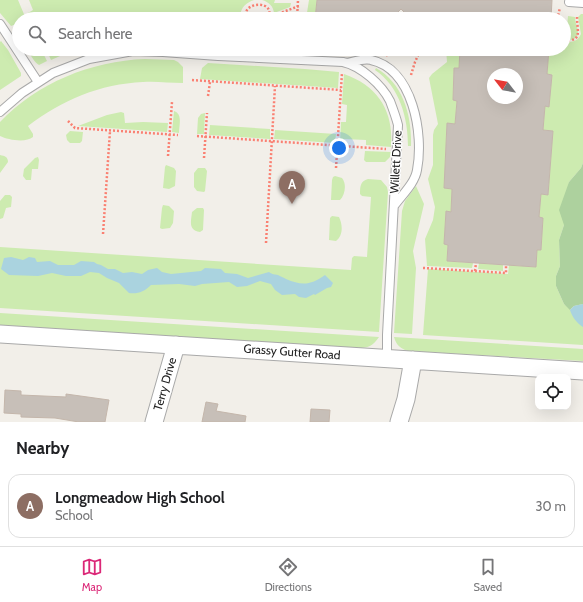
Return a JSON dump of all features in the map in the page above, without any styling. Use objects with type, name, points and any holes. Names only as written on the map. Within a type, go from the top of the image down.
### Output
[{"type":"street","name":"Grassy Gutter Road","points":[[0,334],[583,371]]},
{"type":"street","name":"Terry Drive","points":[[154,422],[176,345]]},
{"type":"street","points":[[399,422],[406,399],[413,360]]},
{"type":"lane","points":[[569,2],[583,4]]},
{"type":"lane","points":[[0,24],[12,42]]},
{"type":"lane","points":[[21,56],[38,82]]},
{"type":"lane","name":"Willett Drive","points":[[0,112],[22,93],[53,73],[89,59],[105,56]]},
{"type":"lane","name":"Willett Drive","points":[[218,56],[346,63],[359,68],[375,81],[390,101],[398,125],[387,358]]},
{"type":"lane","points":[[346,63],[369,59],[382,64],[400,80],[411,100],[418,122],[419,136],[417,170],[412,181],[394,207]]},
{"type":"path","points":[[298,0],[298,12]]},
{"type":"path","points":[[246,12],[252,4],[260,3],[266,5],[269,12]]},
{"type":"path","points":[[284,12],[298,6]]},
{"type":"path","points":[[571,41],[578,37],[580,33],[577,17]]},
{"type":"path","points":[[411,75],[418,56]]},
{"type":"path","points":[[336,168],[342,73]]},
{"type":"path","points":[[192,80],[341,90]]},
{"type":"path","points":[[208,96],[210,82]]},
{"type":"path","points":[[266,243],[275,86]]},
{"type":"path","points":[[168,156],[172,102]]},
{"type":"path","points":[[204,158],[207,113]]},
{"type":"path","points":[[68,121],[74,128],[178,135]]},
{"type":"path","points":[[103,234],[110,131]]},
{"type":"path","points":[[197,136],[391,149]]},
{"type":"path","points":[[475,271],[476,263]]},
{"type":"path","points":[[423,268],[506,273],[506,265]]},
{"type":"green space","points":[[0,0],[18,0],[23,12],[12,12],[11,26],[0,13]]},
{"type":"green space","points":[[29,0],[254,0],[243,7],[241,12],[30,12],[33,10]]},
{"type":"green space","points":[[262,0],[275,0],[274,3],[291,3],[290,7],[274,12],[273,8],[267,2]]},
{"type":"green space","points":[[309,0],[317,0],[316,12],[307,12]]},
{"type":"green space","points":[[583,14],[583,163],[581,168],[569,182],[564,225],[559,240],[560,266],[556,276],[556,286],[564,304],[571,310],[574,306],[583,304],[583,345],[423,335],[428,269],[508,274],[509,265],[536,267],[537,250],[541,250],[543,218],[539,217],[541,194],[548,195],[553,131],[543,130],[545,106],[549,106],[552,75],[547,74],[548,56],[571,56],[571,42],[578,39],[581,34],[578,17]]},
{"type":"green space","points":[[571,16],[575,17],[578,29],[577,37],[572,40]]},
{"type":"green space","points":[[1,41],[8,50],[21,73],[21,76],[0,90],[0,42]]},
{"type":"green space","points":[[31,56],[44,56],[47,61],[39,65]]},
{"type":"green space","points":[[49,56],[60,56],[51,60]]},
{"type":"green space","points":[[447,56],[460,56],[459,68],[454,68],[453,100],[457,101],[455,124],[447,124],[444,188],[452,189],[451,212],[446,212],[444,244],[448,245],[447,261],[473,263],[472,268],[427,266],[425,239],[433,220],[435,207],[428,179],[433,165],[433,135],[438,124],[429,78],[447,62]]},
{"type":"green space","points":[[145,59],[174,60],[178,62],[183,67],[183,83],[127,83],[97,90],[54,108],[28,126],[33,134],[33,137],[30,139],[17,140],[0,136],[0,122],[15,108],[48,85],[85,70],[105,64]]},
{"type":"green space","points":[[208,63],[339,72],[338,88],[200,79],[202,68]]},
{"type":"green space","points":[[376,68],[386,75],[400,92],[408,113],[411,146],[408,146],[408,135],[401,104],[391,85],[375,70]]},
{"type":"green space","points":[[344,74],[366,85],[375,93],[381,102],[390,122],[391,147],[366,145],[366,140],[344,139],[343,144],[340,143],[341,122],[346,122],[347,105],[342,104]]},
{"type":"green space","points":[[174,111],[177,112],[180,117],[179,133],[172,132]]},
{"type":"green space","points":[[121,112],[124,113],[125,123],[168,123],[167,132],[78,126],[107,115]]},
{"type":"green space","points":[[205,113],[204,134],[197,134],[198,118],[201,114]]},
{"type":"green space","points":[[210,125],[270,129],[270,139],[209,135]]},
{"type":"green space","points":[[275,130],[336,134],[335,143],[274,139]]},
{"type":"green space","points":[[70,131],[83,132],[82,141],[80,143],[70,143],[67,140],[66,135]]},
{"type":"green space","points":[[365,151],[391,152],[390,157],[385,162],[366,162],[364,160]]},
{"type":"green space","points":[[0,155],[6,157],[8,162],[0,173]]},
{"type":"green space","points":[[38,157],[38,169],[32,169],[31,180],[26,180],[23,176],[24,169]]},
{"type":"green space","points":[[583,163],[583,304],[574,306],[570,310],[564,304],[556,286],[556,276],[560,266],[559,240],[564,225],[559,210],[569,182],[581,168]]},
{"type":"green space","points":[[166,165],[174,168],[176,171],[175,186],[169,189],[163,188]]},
{"type":"green space","points":[[198,168],[205,168],[207,171],[204,192],[197,191],[194,187],[194,173]]},
{"type":"green space","points":[[335,176],[344,180],[344,192],[340,200],[331,200],[332,180]]},
{"type":"green space","points":[[365,180],[381,180],[387,187],[388,192],[379,332],[0,308],[0,247],[351,270],[352,258],[354,256],[367,257],[371,197],[362,196],[360,194],[360,187]]},
{"type":"green space","points":[[416,186],[424,204],[413,251],[416,268],[412,334],[394,333],[402,211],[405,201]]},
{"type":"green space","points":[[5,195],[10,195],[12,197],[11,207],[6,208],[3,218],[0,219],[0,201]]},
{"type":"green space","points":[[163,205],[169,206],[174,211],[173,223],[170,228],[160,228]]},
{"type":"green space","points":[[197,208],[203,208],[204,210],[203,230],[200,232],[196,231],[191,225],[192,212]]},
{"type":"green space","points":[[332,216],[339,217],[341,223],[342,230],[336,241],[329,240],[330,218]]},
{"type":"green space","points":[[479,263],[503,265],[503,271],[478,269]]},
{"type":"green space","points":[[0,313],[379,337],[375,343],[370,346],[358,348],[0,325]]},
{"type":"green space","points":[[394,337],[583,349],[583,361],[408,351],[399,346]]},
{"type":"water","points":[[11,257],[23,260],[29,257],[35,258],[37,262],[50,261],[58,265],[74,265],[81,261],[94,262],[108,269],[115,269],[123,273],[132,272],[142,274],[148,270],[157,268],[162,272],[171,274],[201,271],[205,268],[221,269],[225,273],[237,274],[248,278],[269,272],[297,283],[311,283],[325,275],[333,283],[331,287],[306,298],[299,297],[295,294],[282,295],[275,290],[271,284],[260,281],[247,286],[237,287],[229,282],[195,286],[179,284],[151,285],[141,292],[129,293],[119,283],[99,273],[90,272],[81,276],[66,276],[52,273],[38,276],[9,275],[1,269],[4,258]]},
{"type":"water","points":[[583,304],[583,327],[575,320],[570,310],[574,306]]},
{"type":"building","points":[[317,0],[552,0],[551,12],[404,12],[401,9],[398,12],[316,12]]},
{"type":"building","points":[[460,56],[548,56],[547,74],[552,75],[549,107],[545,106],[543,130],[553,131],[548,195],[541,194],[539,217],[543,218],[541,250],[537,250],[536,267],[447,261],[448,245],[444,244],[446,211],[451,212],[452,189],[444,188],[447,123],[455,124],[457,101],[453,100],[454,68],[459,68]]},
{"type":"building","points":[[5,390],[21,391],[21,395],[66,397],[66,394],[109,400],[105,422],[79,422],[55,418],[21,417],[21,414],[4,413]]},
{"type":"building","points":[[206,402],[218,404],[216,411],[246,416],[245,422],[202,422]]},
{"type":"building","points":[[311,409],[330,410],[329,422],[310,422]]},
{"type":"place","name":"Longmeadow High School","points":[[292,204]]}]
